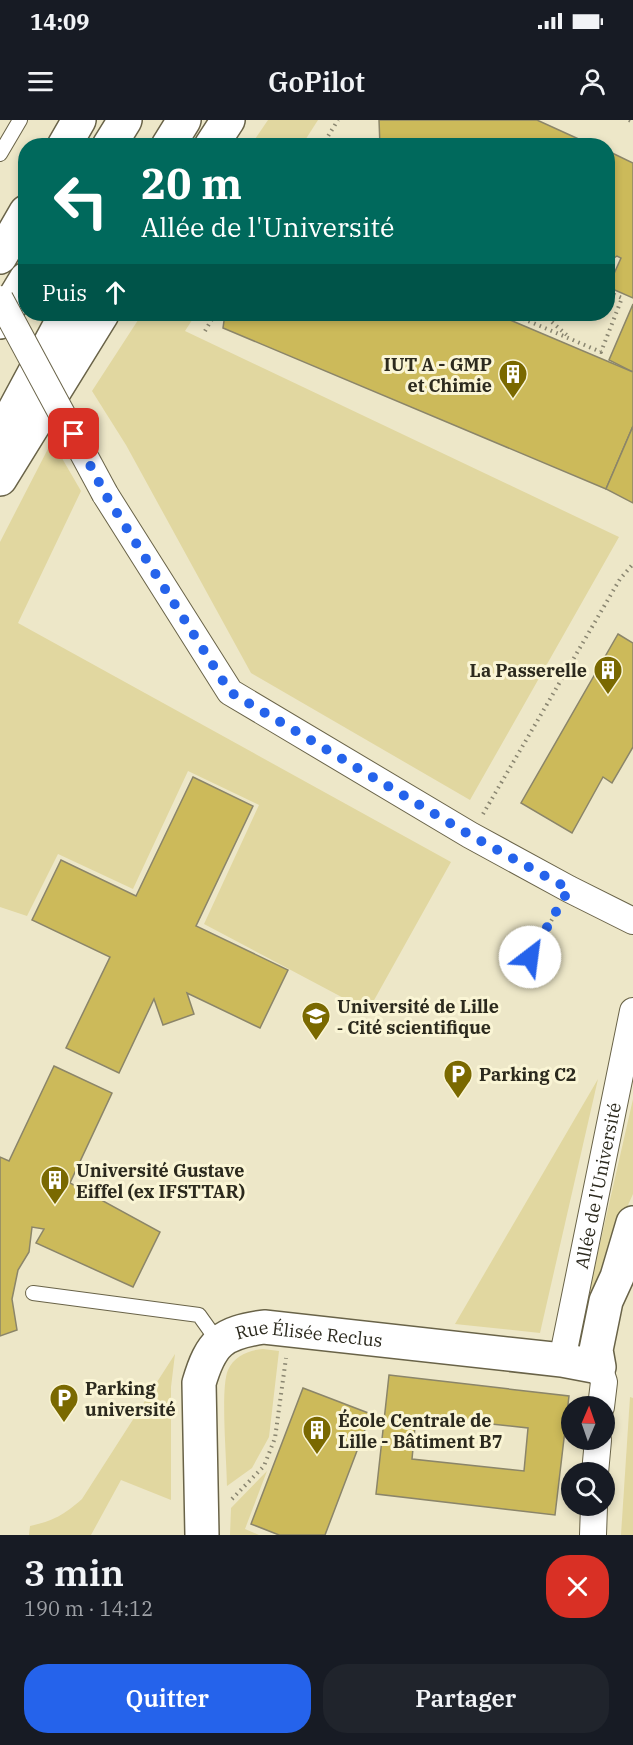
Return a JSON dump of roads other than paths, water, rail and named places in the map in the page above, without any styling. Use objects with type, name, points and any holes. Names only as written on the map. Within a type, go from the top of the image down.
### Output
[{"type":"main road","points":[[69,138],[79,120]]},
{"type":"main road","points":[[114,138],[125,120]]},
{"type":"main road","points":[[173,138],[184,120]]},
{"type":"main road","points":[[216,138],[228,120]]},
{"type":"main road","points":[[0,257],[18,226]]},
{"type":"main road","points":[[0,322],[18,292]]},
{"type":"main road","points":[[0,437],[62,321]]},
{"type":"main road","points":[[0,479],[98,321]]},
{"type":"main road","points":[[599,1367],[596,1350],[606,1301],[617,1277],[633,1223]]},
{"type":"main road","name":"Rue Élisée Reclus","points":[[202,1532],[199,1383],[206,1360],[219,1342],[238,1331],[264,1327],[287,1329],[562,1360],[599,1367]]},
{"type":"street","points":[[0,298],[105,494],[230,692],[470,835],[633,921]]},
{"type":"street","name":"Allée de l'Université","points":[[562,1360],[633,1011]]},
{"type":"street","points":[[599,1367],[604,1382],[602,1396]]},
{"type":"street","points":[[594,1516],[594,1535]]},
{"type":"lane","points":[[0,154],[20,120]]},
{"type":"lane","points":[[33,1293],[199,1315],[219,1342]]},
{"type":"place","name":"IUT A - GMP et Chimie","points":[[513,400]]},
{"type":"place","name":"La Passerelle","points":[[608,696]]},
{"type":"place","name":"Université de Lille ‐ Cité scientifique","points":[[316,1042]]},
{"type":"place","name":"Parking C2","points":[[458,1100]]},
{"type":"place","name":"Université Gustave Eiffel (ex IFSTTAR)","points":[[55,1206]]},
{"type":"place","name":"Parking université","points":[[64,1424]]},
{"type":"place","name":"École Centrale de Lille - Bâtiment B7","points":[[317,1456]]}]
